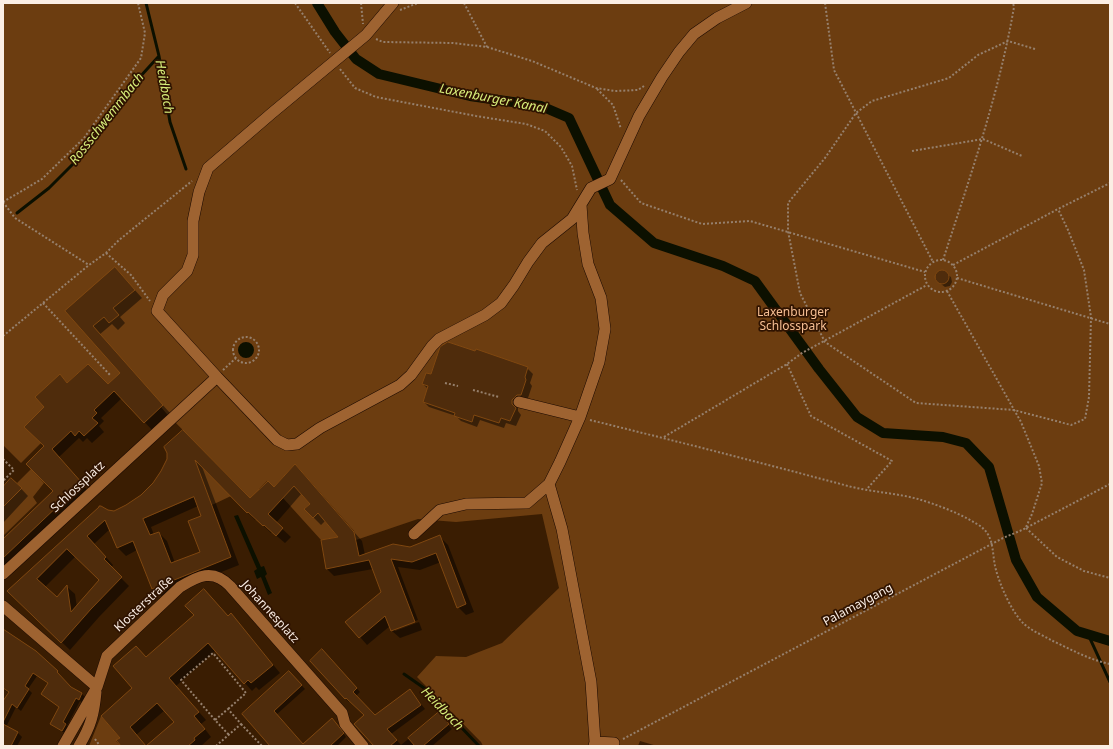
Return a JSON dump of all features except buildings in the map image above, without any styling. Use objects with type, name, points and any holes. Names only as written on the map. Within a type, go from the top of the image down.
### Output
[{"type":"street","points":[[393,3],[366,36],[208,168],[198,192],[193,221],[193,255],[187,271],[163,295],[157,311],[277,440],[286,445],[297,444],[320,428],[400,385],[412,374],[432,346],[439,339],[484,316],[501,304],[542,243],[572,220],[590,188],[612,175],[639,116],[679,52],[694,34],[717,18],[746,3]]},
{"type":"street","points":[[414,534],[440,510],[466,504],[527,503],[549,484],[580,417],[599,362],[605,329],[601,298],[588,264],[583,233],[581,205]]},
{"type":"street","name":"Schlossplatz","points":[[3,574],[217,377]]},
{"type":"street","points":[[519,402],[580,417]]},
{"type":"street","points":[[549,484],[562,529],[591,682],[594,744],[614,743]]},
{"type":"street","name":"Klosterstraße","points":[[97,687],[107,656],[180,587],[191,580],[209,575],[224,579],[230,586]]},
{"type":"street","name":"Johannesplatz","points":[[230,586],[342,713],[346,724],[363,746]]},
{"type":"street","points":[[3,606],[97,687]]},
{"type":"street","points":[[63,746],[97,687]]},
{"type":"street","points":[[79,746],[87,733],[94,715],[97,687]]},
{"type":"path","points":[[89,264],[15,218],[3,202],[42,180],[84,138],[141,58],[145,33],[138,3]]},
{"type":"path","points":[[295,3],[340,59],[343,74],[355,88],[376,97],[526,124],[545,131],[561,147],[572,166],[581,205]]},
{"type":"path","points":[[360,3],[366,36],[383,42],[453,43],[488,47],[532,61],[596,88],[615,91],[638,90],[662,77]]},
{"type":"path","points":[[464,3],[488,47]]},
{"type":"path","points":[[825,3],[834,70],[933,262]]},
{"type":"path","points":[[943,260],[983,139],[1008,41],[1014,7],[1013,3]]},
{"type":"path","points":[[1035,49],[1008,41],[978,55],[950,78],[872,101],[856,113],[824,158],[788,203],[788,231],[800,293],[825,342],[916,403],[1014,410],[1071,425],[1085,419],[1089,397],[1091,317],[1084,270],[1058,209]]},
{"type":"path","points":[[596,88],[613,105],[621,125],[621,131]]},
{"type":"path","points":[[912,150],[983,139],[1022,156]]},
{"type":"path","points":[[3,336],[208,168]]},
{"type":"path","points":[[612,175],[641,203],[702,224],[750,221],[925,272]]},
{"type":"path","points":[[953,265],[1110,183]]},
{"type":"path","points":[[106,253],[132,275],[157,311]]},
{"type":"path","points":[[943,260],[953,265],[957,278],[953,287],[947,291],[942,292],[933,290],[927,285],[925,280],[925,272],[933,262],[943,260]]},
{"type":"path","points":[[957,278],[1091,317],[1110,324]]},
{"type":"path","points":[[664,438],[787,364],[802,353],[825,342],[927,285]]},
{"type":"path","points":[[947,291],[1014,410],[1028,437],[1039,466],[1042,483],[1026,528],[1057,557],[1084,571],[1110,578]]},
{"type":"path","points":[[43,302],[110,375]]},
{"type":"path","points":[[247,337],[254,339],[258,345],[259,351],[257,358],[245,363],[236,358],[233,351],[234,344],[240,338],[247,337]]},
{"type":"path","points":[[217,377],[236,358]]},
{"type":"path","points":[[787,364],[811,416],[892,461],[866,490]]},
{"type":"path","points":[[445,383],[458,386]]},
{"type":"path","points":[[473,390],[499,397]]},
{"type":"path","points":[[580,417],[866,490],[917,499],[954,512],[979,525],[987,534],[993,544],[996,570],[1015,612],[1024,624],[1038,633],[1092,658],[1110,664]]},
{"type":"path","points":[[3,459],[14,470],[3,481]]},
{"type":"path","name":"Palamaygang","points":[[614,743],[1003,538],[1026,528],[1110,484]]},
{"type":"path","points":[[215,720],[246,693],[213,653],[181,680],[215,720],[228,735]]},
{"type":"path","points":[[228,709],[262,746]]},
{"type":"path","points":[[216,746],[241,724]]},
{"type":"green space","name":"Laxenburger Schlosspark","points":[[3,3],[1110,3],[1110,746],[657,746],[640,741],[638,746],[483,746],[481,742],[417,677],[436,656],[466,657],[502,643],[559,588],[542,514],[456,522],[418,519],[356,540],[354,531],[295,464],[274,487],[267,481],[259,489],[265,495],[256,504],[166,413],[161,407],[163,405],[108,384],[88,364],[67,383],[60,375],[44,407],[41,443],[21,463],[3,445]]},
{"type":"green space","points":[[195,460],[231,496],[212,505]]},
{"type":"green space","points":[[31,469],[44,483],[33,497],[37,503],[3,536],[3,507],[21,488],[17,483]]},
{"type":"green space","points":[[294,486],[310,504],[304,509],[313,518],[318,513],[338,537],[321,540],[283,498]]},
{"type":"green space","points":[[101,716],[120,738],[116,741],[121,746],[89,746]]},
{"type":"shaded area","points":[[243,342],[249,342],[254,347],[252,356],[249,358],[243,358],[238,353],[238,347]]},
{"type":"shaded area","points":[[238,515],[261,567],[264,566],[267,574],[265,576],[272,593],[268,595],[261,577],[257,579],[254,571],[257,569],[234,516]]},
{"type":"waterway","name":"Heidbach","points":[[146,3],[159,56],[170,122],[186,169]]},
{"type":"waterway","name":"Laxenburger Kanal","points":[[317,3],[335,32],[356,59],[379,74],[470,96],[541,106],[569,118],[610,205],[654,243],[723,266],[755,281],[819,369],[857,417],[883,433],[943,437],[966,443],[989,467],[1016,560],[1037,597],[1077,631],[1110,641]]},
{"type":"waterway","name":"Rossschwemmbach","points":[[17,213],[49,188],[81,156],[138,79],[159,56]]},
{"type":"waterway","points":[[1088,634],[1110,682]]},
{"type":"waterway","name":"Heidbach","points":[[404,674],[424,688],[479,746]]}]
